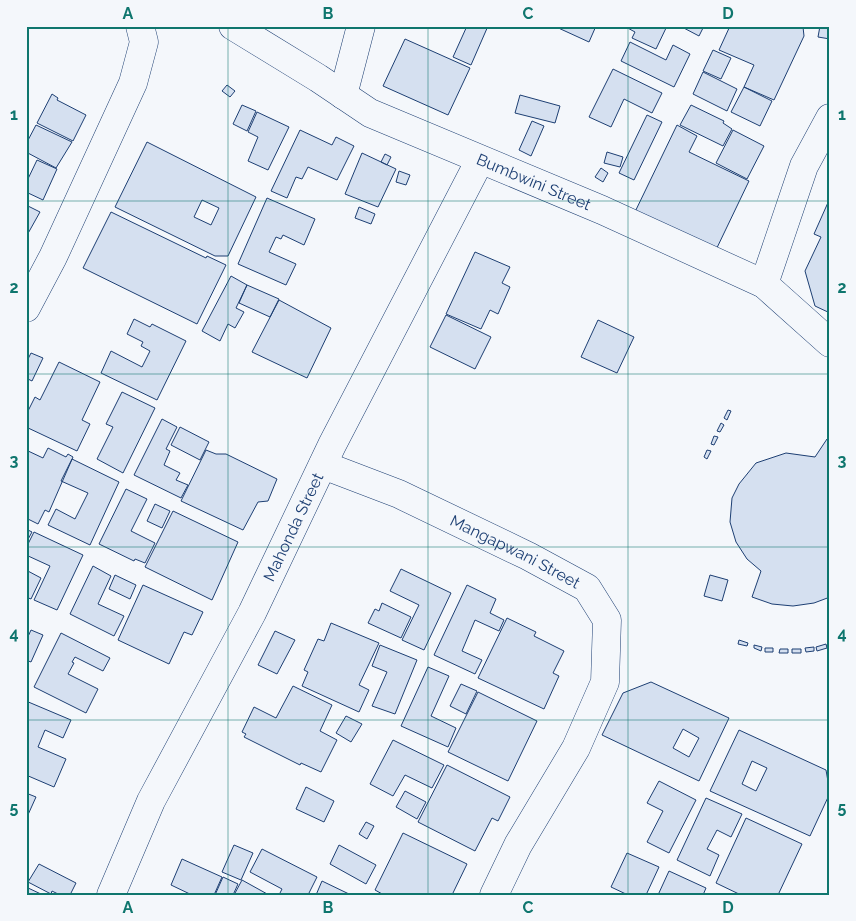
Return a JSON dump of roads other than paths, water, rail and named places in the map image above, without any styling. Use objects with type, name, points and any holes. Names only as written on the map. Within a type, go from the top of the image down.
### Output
[{"type":"street","points":[[26,308],[53,257],[133,83],[144,42],[140,26]]},
{"type":"street","name":"Bumbwini Street","points":[[233,26],[370,113],[602,210],[764,284],[830,343]]},
{"type":"street","points":[[344,95],[361,26]]},
{"type":"street","points":[[764,284],[804,166],[830,118]]},
{"type":"street","name":"Mahonda Street","points":[[111,895],[151,801],[252,613],[323,465],[480,160]]},
{"type":"street","name":"Mangapwani Street","points":[[323,465],[399,494],[528,556],[587,588],[607,620],[605,682],[576,748],[518,845],[494,895]]}]
